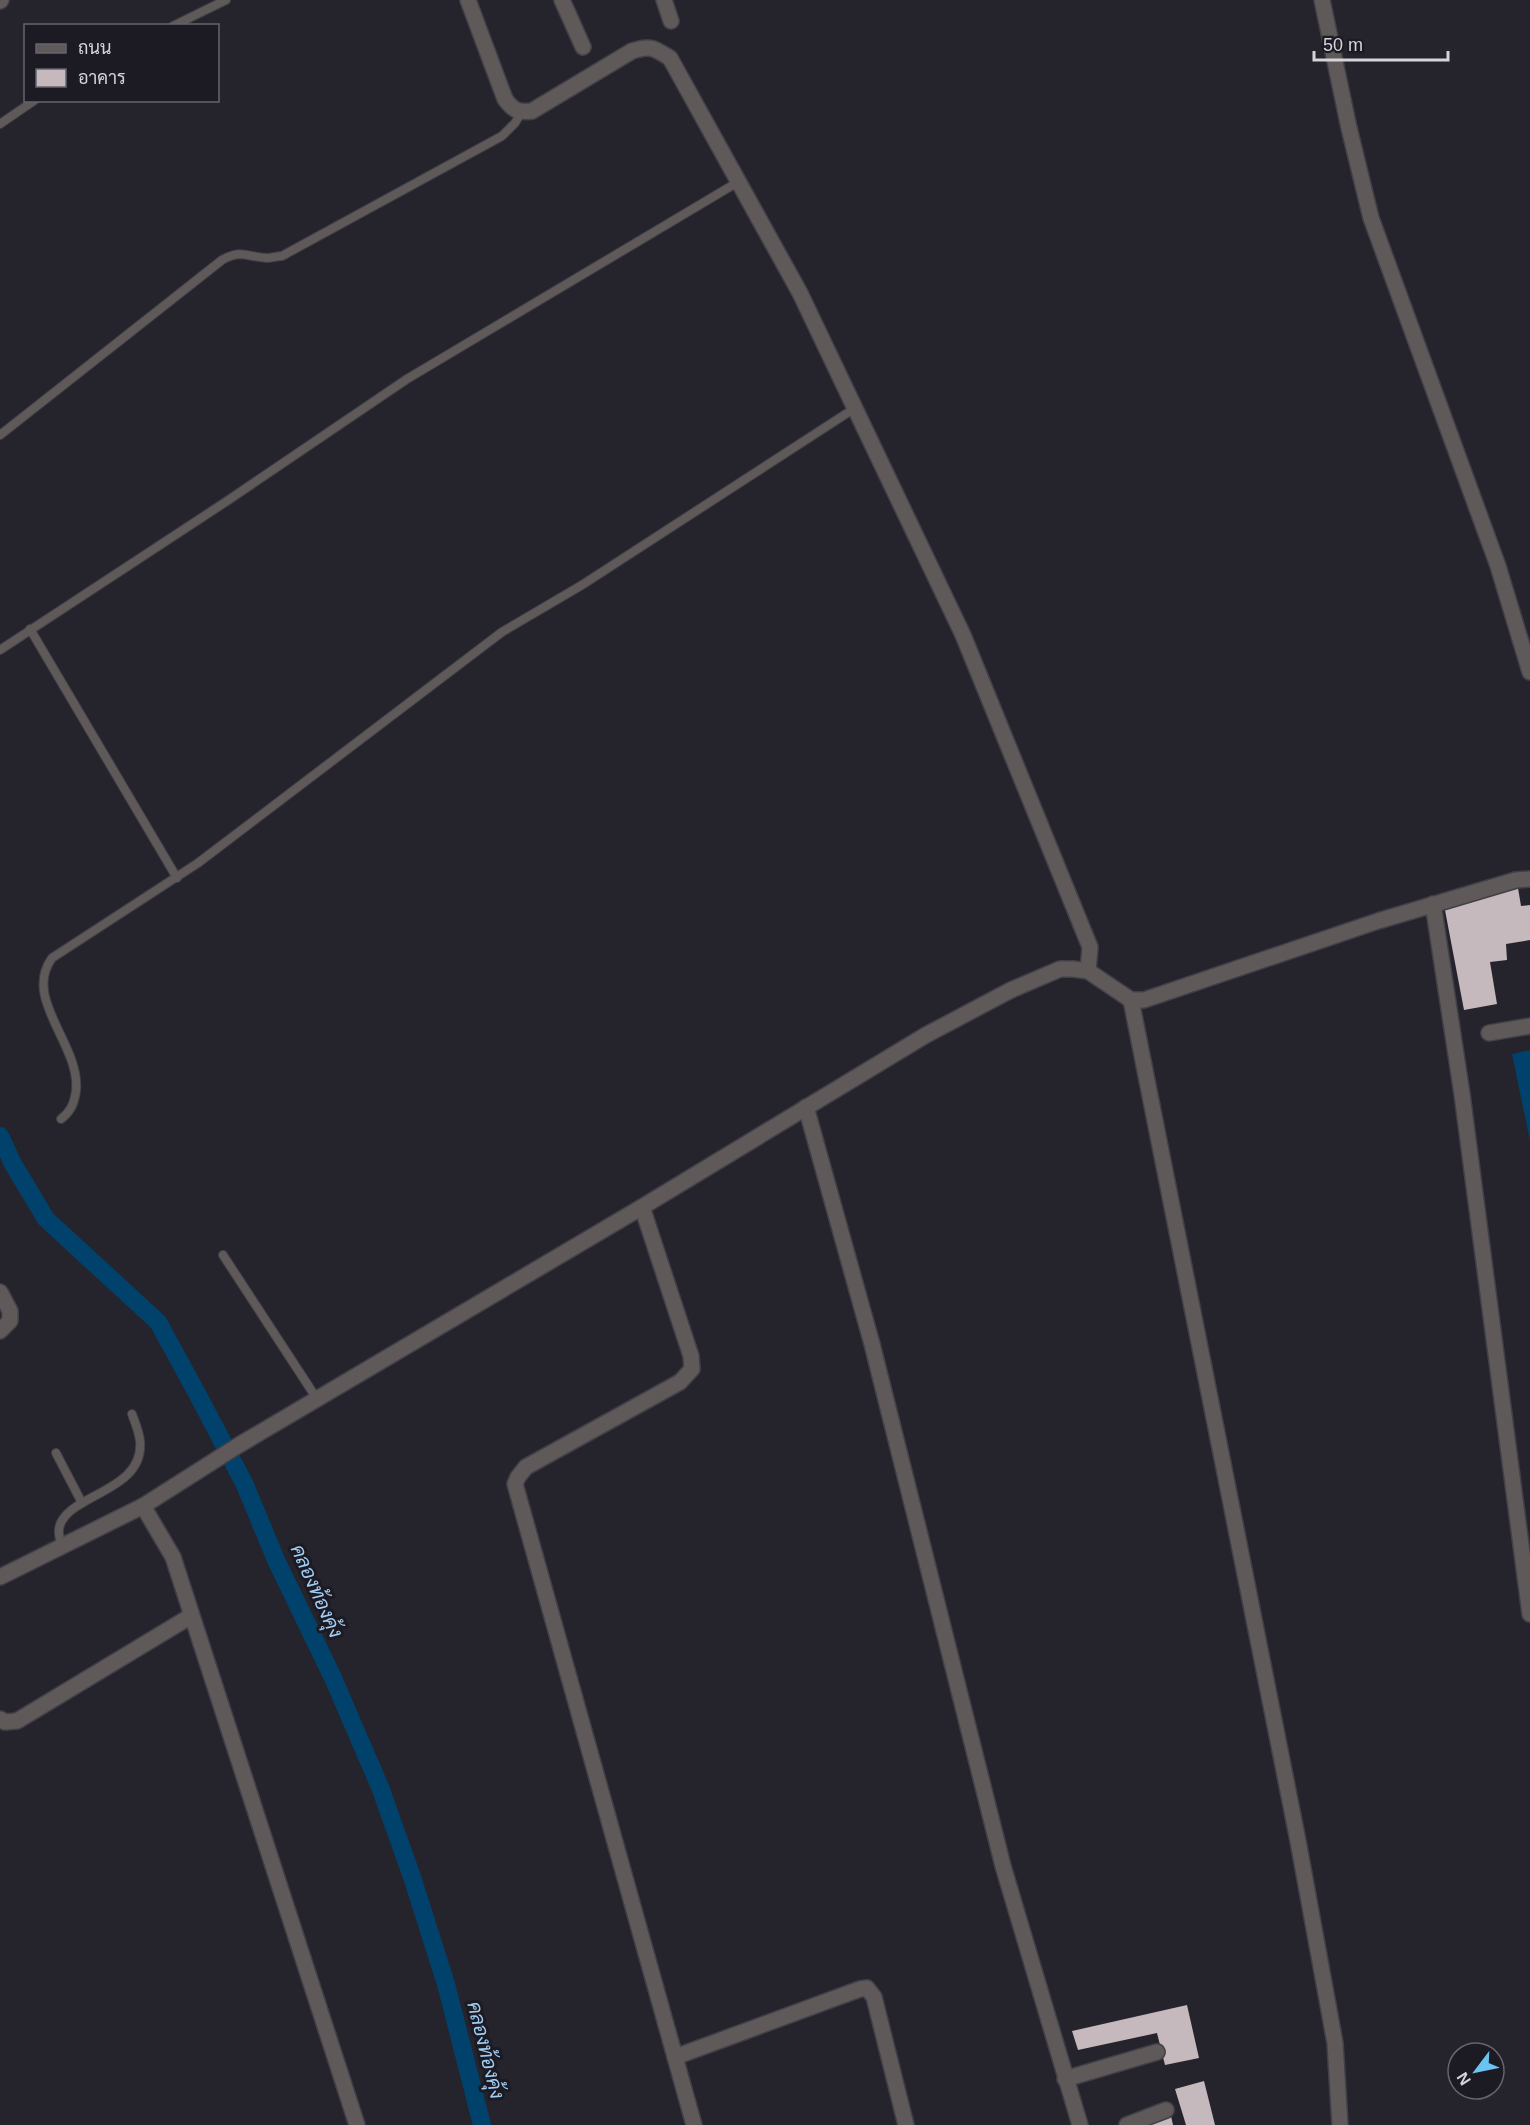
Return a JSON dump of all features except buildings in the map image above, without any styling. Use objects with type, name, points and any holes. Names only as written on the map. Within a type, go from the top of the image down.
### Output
[{"type":"street","points":[[468,0],[505,99],[513,110],[521,113],[532,111],[632,51],[646,46],[670,58],[800,293],[963,635],[1090,947],[1088,971]]},
{"type":"street","points":[[562,0],[583,47]]},
{"type":"street","points":[[664,0],[671,21]]},
{"type":"street","points":[[1322,0],[1371,218],[1498,566],[1530,672]]},
{"type":"street","points":[[0,1577],[143,1506],[239,1445],[642,1207],[926,1035],[1011,990],[1060,969],[1074,969],[1088,971],[1131,1000],[1144,1000],[1433,904],[1516,879],[1530,879]]},
{"type":"street","points":[[1433,904],[1462,1094],[1530,1614]]},
{"type":"street","points":[[1131,1000],[1303,1863],[1335,2043],[1341,2125]]},
{"type":"street","points":[[1488,1033],[1530,1026]]},
{"type":"street","points":[[806,1107],[872,1344],[1004,1866],[1080,2125]]},
{"type":"street","points":[[642,1207],[691,1356],[692,1369],[680,1382],[526,1467],[518,1476],[515,1484],[694,2125]]},
{"type":"street","points":[[0,1292],[10,1311],[10,1321],[0,1331]]},
{"type":"street","points":[[143,1506],[172,1557],[357,2125]]},
{"type":"street","points":[[0,1719],[5,1722],[16,1721],[191,1616]]},
{"type":"street","points":[[675,2057],[867,1988],[874,1997],[906,2125]]},
{"type":"street","points":[[1065,2079],[1157,2052]]},
{"type":"street","points":[[1127,2125],[1166,2110]]},
{"type":"lane","points":[[177,24],[226,0]]},
{"type":"lane","points":[[0,124],[32,102]]},
{"type":"lane","points":[[0,435],[222,260],[232,254],[242,253],[267,258],[282,255],[502,136],[521,113]]},
{"type":"lane","points":[[0,650],[407,379],[738,182]]},
{"type":"lane","points":[[61,1119],[70,1112],[77,1084],[73,1062],[45,1000],[43,976],[52,958],[177,878],[502,632],[582,585],[855,408]]},
{"type":"lane","points":[[30,629],[177,878]]},
{"type":"lane","points":[[223,1255],[317,1399]]},
{"type":"lane","points":[[61,1547],[59,1529],[63,1517],[123,1479],[133,1468],[141,1444],[132,1414]]},
{"type":"lane","points":[[56,1453],[82,1503]]},
{"type":"water","points":[[1530,1050],[1530,1141],[1512,1054]]},
{"type":"waterway","name":"คลองท้องคุ้ง","points":[[0,1136],[13,1164],[46,1219],[158,1322],[245,1485],[276,1560],[333,1678],[380,1787],[446,1984],[482,2125]]}]
